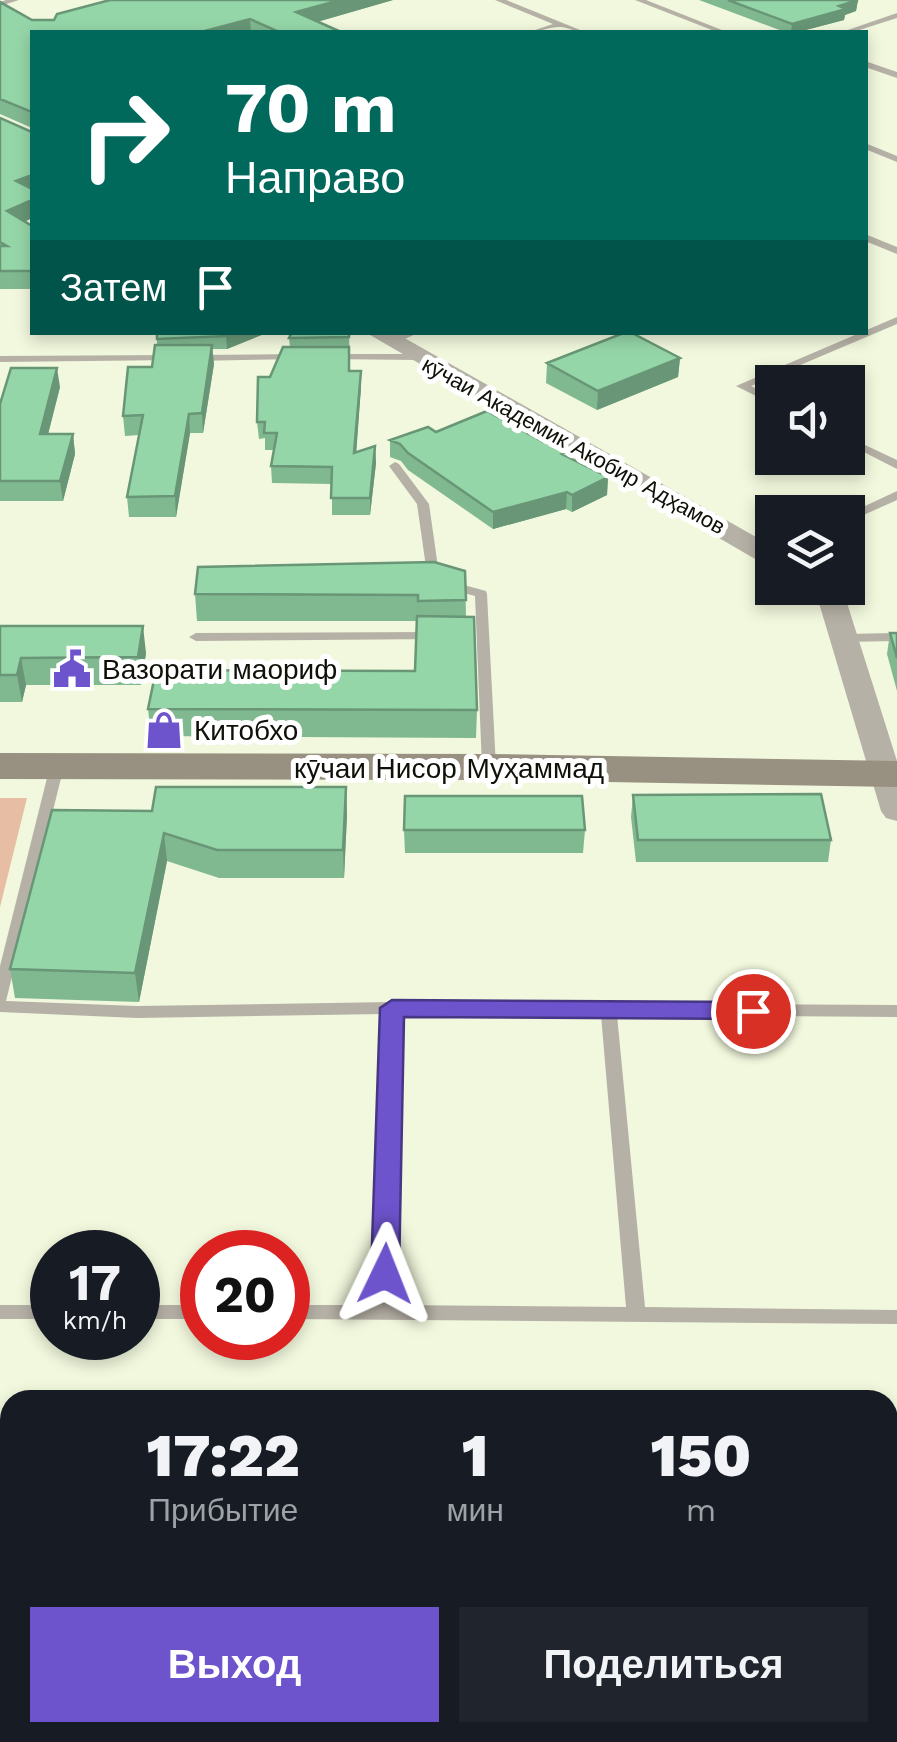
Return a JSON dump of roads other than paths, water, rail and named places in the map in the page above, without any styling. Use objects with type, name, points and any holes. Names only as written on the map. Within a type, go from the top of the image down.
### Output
[{"type":"street","name":"кӯчаи Академик Акобир Адҳамов","points":[[400,341],[755,546]]},
{"type":"street","points":[[831,605],[893,786]]},
{"type":"street","name":"кӯчаи Нисор Муҳаммад","points":[[0,766],[489,767],[893,786]]},
{"type":"lane","points":[[0,4],[15,0]]},
{"type":"lane","points":[[500,0],[576,30]]},
{"type":"lane","points":[[640,0],[718,30]]},
{"type":"lane","points":[[0,4],[17,14]]},
{"type":"lane","points":[[853,30],[894,18]]},
{"type":"lane","points":[[540,30],[561,24]]},
{"type":"lane","points":[[868,65],[897,75]]},
{"type":"lane","points":[[868,147],[893,157]]},
{"type":"lane","points":[[868,163],[893,157]]},
{"type":"lane","points":[[868,238],[897,251]]},
{"type":"lane","points":[[868,332],[897,320]]},
{"type":"lane","points":[[791,365],[862,335]]},
{"type":"lane","points":[[0,359],[400,341]]},
{"type":"lane","points":[[755,380],[742,386],[755,392]]},
{"type":"lane","points":[[865,449],[897,465]]},
{"type":"lane","points":[[395,466],[423,504],[434,581]]},
{"type":"lane","points":[[865,510],[897,495]]},
{"type":"lane","points":[[415,581],[434,581],[481,594],[489,767]]},
{"type":"lane","points":[[464,636],[483,635]]},
{"type":"lane","points":[[196,637],[445,636]]},
{"type":"lane","points":[[844,638],[897,637]]},
{"type":"lane","points":[[0,998],[57,766]]},
{"type":"lane","points":[[0,1006],[137,1012],[392,1008],[897,1011]]},
{"type":"lane","points":[[384,1312],[392,1008]]},
{"type":"lane","points":[[609,1011],[636,1313]]},
{"type":"lane","points":[[0,1312],[30,1312]]},
{"type":"lane","points":[[310,1312],[897,1317]]},
{"type":"place","name":"Вазорати маориф","points":[[72,669]]},
{"type":"place","name":"Китобхо","points":[[164,730]]}]
